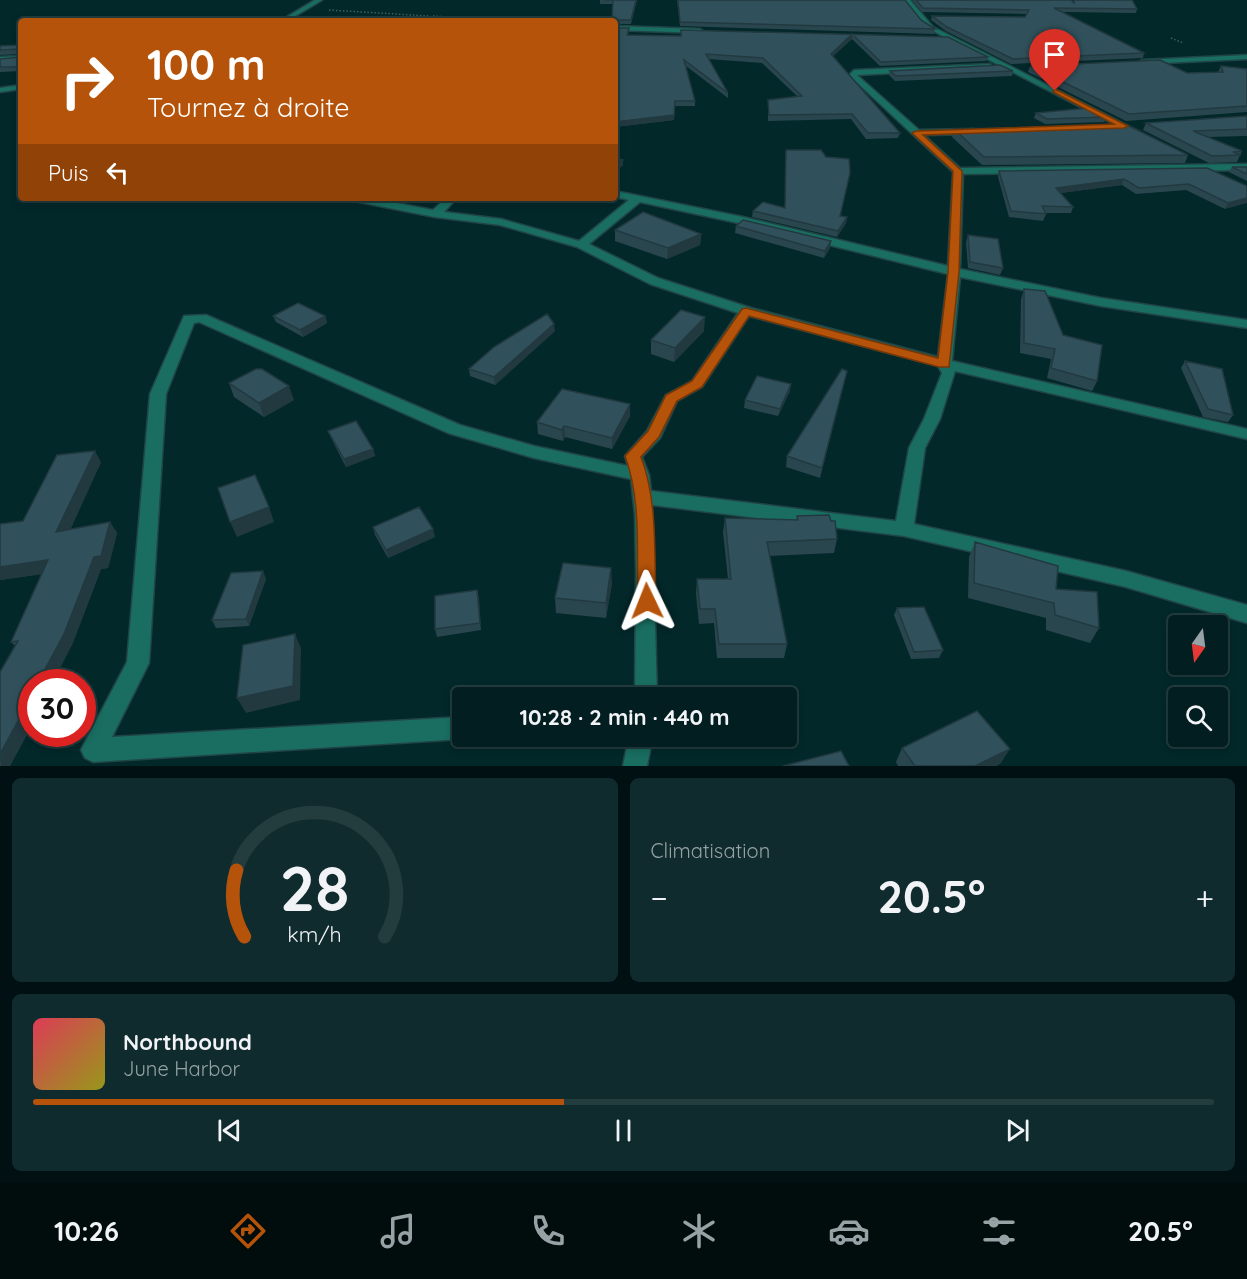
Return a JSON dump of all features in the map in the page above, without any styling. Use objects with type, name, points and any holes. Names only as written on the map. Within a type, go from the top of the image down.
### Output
[{"type":"street","points":[[288,18],[320,0]]},
{"type":"street","points":[[907,0],[931,28],[1147,138]]},
{"type":"street","points":[[919,16],[931,16]]},
{"type":"street","points":[[618,28],[709,31]]},
{"type":"street","points":[[926,37],[949,38]]},
{"type":"street","points":[[1137,62],[1247,57]]},
{"type":"street","points":[[0,59],[18,58]]},
{"type":"street","points":[[1032,67],[854,72],[853,75],[958,171],[1247,167]]},
{"type":"street","points":[[0,90],[18,87]]},
{"type":"street","points":[[1101,127],[1148,124]]},
{"type":"street","points":[[916,133],[985,131]]},
{"type":"street","points":[[1188,159],[1228,179]]},
{"type":"street","points":[[904,529],[917,448],[932,419],[949,373],[944,364],[954,272],[958,171]]},
{"type":"street","points":[[618,195],[809,235],[954,272],[1070,297],[1247,324]]},
{"type":"street","points":[[581,245],[638,198]]},
{"type":"street","points":[[369,201],[435,214],[501,222],[581,245],[654,281],[746,311],[944,364],[1247,434]]},
{"type":"street","points":[[435,214],[449,201]]},
{"type":"street","points":[[646,687],[648,622],[643,497],[640,475],[633,456],[654,434],[671,398],[697,384],[746,311]]},
{"type":"street","points":[[452,729],[93,750],[138,663],[158,394],[189,319],[201,318],[454,429],[534,452],[640,475]]},
{"type":"street","points":[[643,497],[904,529],[1126,579],[1247,614]]},
{"type":"street","points":[[635,766],[639,747]]},
{"type":"path","points":[[291,16],[343,9],[460,18]]},
{"type":"path","points":[[429,16],[434,18]]},
{"type":"building","points":[[613,0],[636,0],[631,20],[612,18]]},
{"type":"building","points":[[678,0],[905,0],[921,20],[935,29],[680,22]]},
{"type":"building","points":[[916,0],[1071,0],[1074,3],[1074,0],[1132,0],[1137,9],[1054,8],[1144,53],[1013,59],[947,27],[932,16],[1025,17],[1029,10],[923,8]]},
{"type":"building","points":[[618,28],[629,28],[627,35],[681,36],[681,30],[852,34],[831,54],[900,133],[868,133],[852,114],[769,115],[768,100],[802,96],[763,58],[706,54],[728,93],[684,60],[695,101],[675,101],[674,115],[618,122]]},
{"type":"building","points":[[853,34],[948,37],[988,57],[881,62]]},
{"type":"building","points":[[18,45],[18,49],[0,50],[0,46]]},
{"type":"building","points":[[18,57],[18,67],[0,67],[0,59]]},
{"type":"building","points":[[1160,60],[1187,73],[1223,72],[1221,66],[1247,69],[1247,106],[1129,114],[1030,66]]},
{"type":"building","points":[[1000,65],[1013,71],[896,76],[890,71]]},
{"type":"building","points":[[1088,108],[1106,117],[1047,119],[1036,113]]},
{"type":"building","points":[[1247,116],[1247,129],[1193,131],[1242,151],[1233,152],[1241,155],[1212,156],[1146,123]]},
{"type":"building","points":[[1125,124],[1188,155],[984,157],[954,129],[1067,127],[1064,126]]},
{"type":"building","points":[[786,150],[821,150],[826,157],[849,159],[850,173],[840,216],[847,217],[838,231],[753,211],[763,202],[785,208]]},
{"type":"building","points":[[1232,167],[1247,167],[1247,174]]},
{"type":"building","points":[[1207,168],[1247,186],[1247,198],[1228,203],[1189,184],[1139,188],[1124,179],[1056,188],[1073,207],[1042,206],[1046,214],[1011,211],[999,171]]},
{"type":"building","points":[[643,212],[701,234],[668,248],[615,230]]},
{"type":"building","points":[[743,220],[831,241],[825,251],[736,226]]},
{"type":"building","points":[[968,235],[998,239],[1003,268],[970,262]]},
{"type":"building","points":[[1024,289],[1045,291],[1063,335],[1102,345],[1097,381],[1051,368],[1055,349],[1024,343]]},
{"type":"building","points":[[298,303],[325,316],[300,330],[273,316]]},
{"type":"building","points":[[681,310],[705,317],[675,348],[651,340]]},
{"type":"building","points":[[547,314],[554,324],[494,377],[469,369],[494,347]]},
{"type":"building","points":[[1185,361],[1222,369],[1233,415],[1208,409]]},
{"type":"building","points":[[256,369],[262,369],[289,386],[259,403],[229,383]]},
{"type":"building","points":[[842,369],[847,371],[822,468],[787,456]]},
{"type":"building","points":[[757,376],[791,384],[780,409],[745,400]]},
{"type":"building","points":[[562,389],[630,404],[612,438],[564,426],[562,430],[537,422]]},
{"type":"building","points":[[356,421],[373,449],[344,459],[328,431]]},
{"type":"building","points":[[95,451],[56,532],[110,522],[101,556],[94,557],[64,634],[45,669],[18,669],[18,721],[0,754],[0,672],[18,641],[11,642],[48,560],[0,567],[0,524],[23,521],[57,455]]},
{"type":"building","points":[[255,475],[269,507],[230,522],[218,488]]},
{"type":"building","points":[[419,507],[433,529],[386,550],[373,527]]},
{"type":"building","points":[[829,515],[831,521],[835,521],[837,539],[767,542],[787,644],[719,644],[715,609],[700,609],[697,579],[731,579],[725,518],[798,520],[797,516]]},
{"type":"building","points":[[975,542],[1058,566],[1056,589],[1097,592],[1099,628],[1055,615],[1054,603],[974,583]]},
{"type":"building","points":[[563,563],[611,568],[606,603],[555,598]]},
{"type":"building","points":[[263,571],[246,619],[212,620],[231,573]]},
{"type":"building","points":[[477,590],[480,623],[435,629],[435,596]]},
{"type":"building","points":[[924,607],[943,650],[914,652],[897,608]]},
{"type":"building","points":[[295,634],[293,686],[237,698],[243,645]]},
{"type":"building","points":[[977,711],[1010,749],[975,766],[915,766],[902,748]]},
{"type":"building","points":[[841,751],[849,766],[783,766]]},
{"type":"route","points":[[647,601],[643,497],[640,475],[633,456],[654,434],[671,398],[697,384],[746,311],[944,364],[954,272],[958,171],[916,133],[1124,126],[1055,91]]}]
